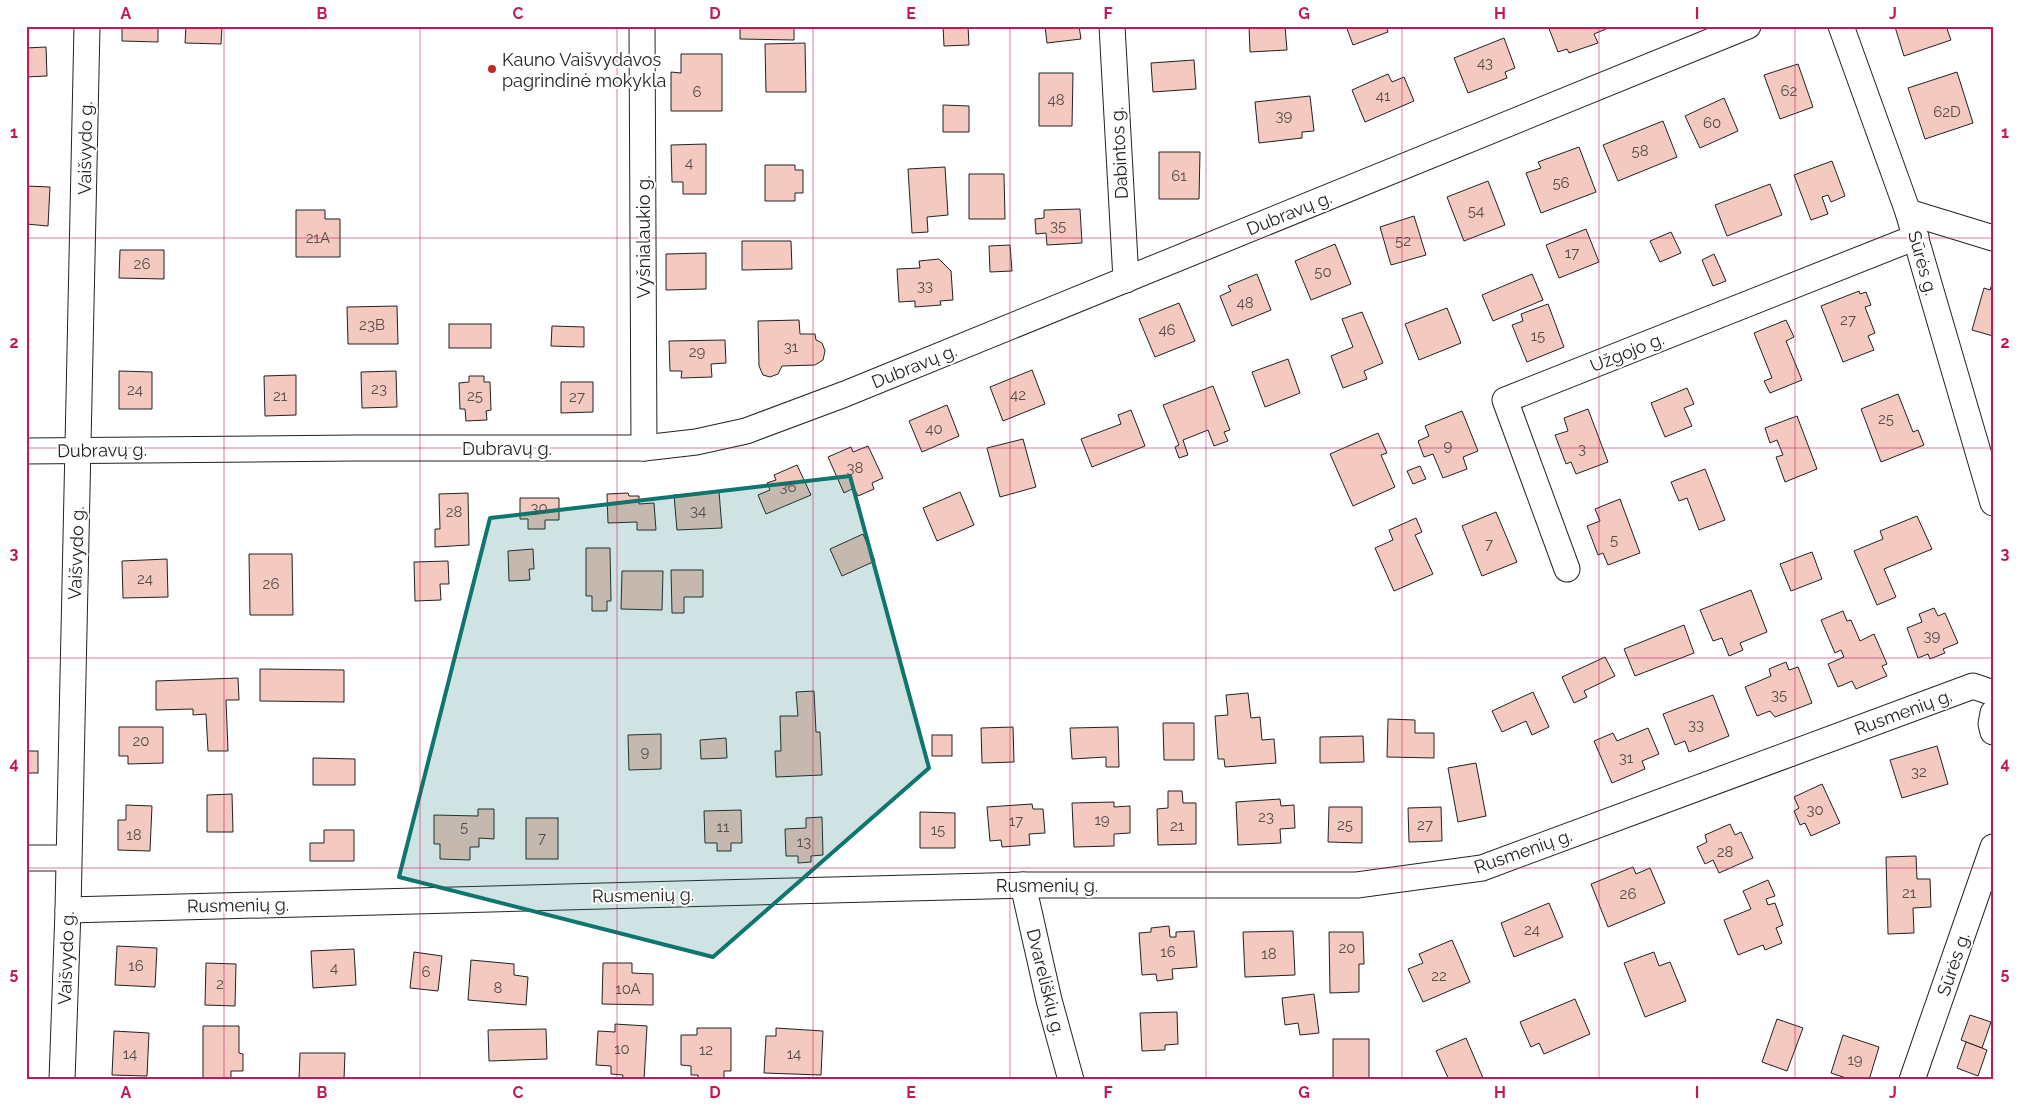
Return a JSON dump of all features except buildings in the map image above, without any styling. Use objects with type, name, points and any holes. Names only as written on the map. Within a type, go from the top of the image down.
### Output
[{"type":"street","name":"Vaišvydo g.","points":[[62,1080],[68,910],[88,26]]},
{"type":"street","name":"Vyšnialaukio g.","points":[[642,26],[644,448]]},
{"type":"street","name":"Dabintos g.","points":[[1112,26],[1126,280]]},
{"type":"street","name":"Dubravų g.","points":[[26,451],[644,448],[696,442],[746,431],[845,394],[1748,26]]},
{"type":"street","name":"Sūrės g.","points":[[1841,26],[1908,212],[1993,503]]},
{"type":"street","points":[[1908,212],[1993,238]]},
{"type":"street","name":"Užgojo g.","points":[[1567,569],[1505,400],[1916,238]]},
{"type":"street","name":"Rusmenių g.","points":[[68,910],[1023,885],[1357,885],[1482,868],[1973,686],[1993,693]]},
{"type":"street","points":[[1993,714],[1991,724],[1993,732]]},
{"type":"street","name":"Sūrės g.","points":[[1912,1080],[1993,848]]},
{"type":"street","points":[[26,858],[68,858]]},
{"type":"street","name":"Dvareliškių g.","points":[[1023,885],[1049,1000],[1072,1080]]},
{"type":"highlighted area","points":[[850,476],[929,768],[713,957],[399,877],[490,518]]},
{"type":"place","name":"Kauno Vaišvydavos pagrindinė mokykla","points":[[492,69]]}]
